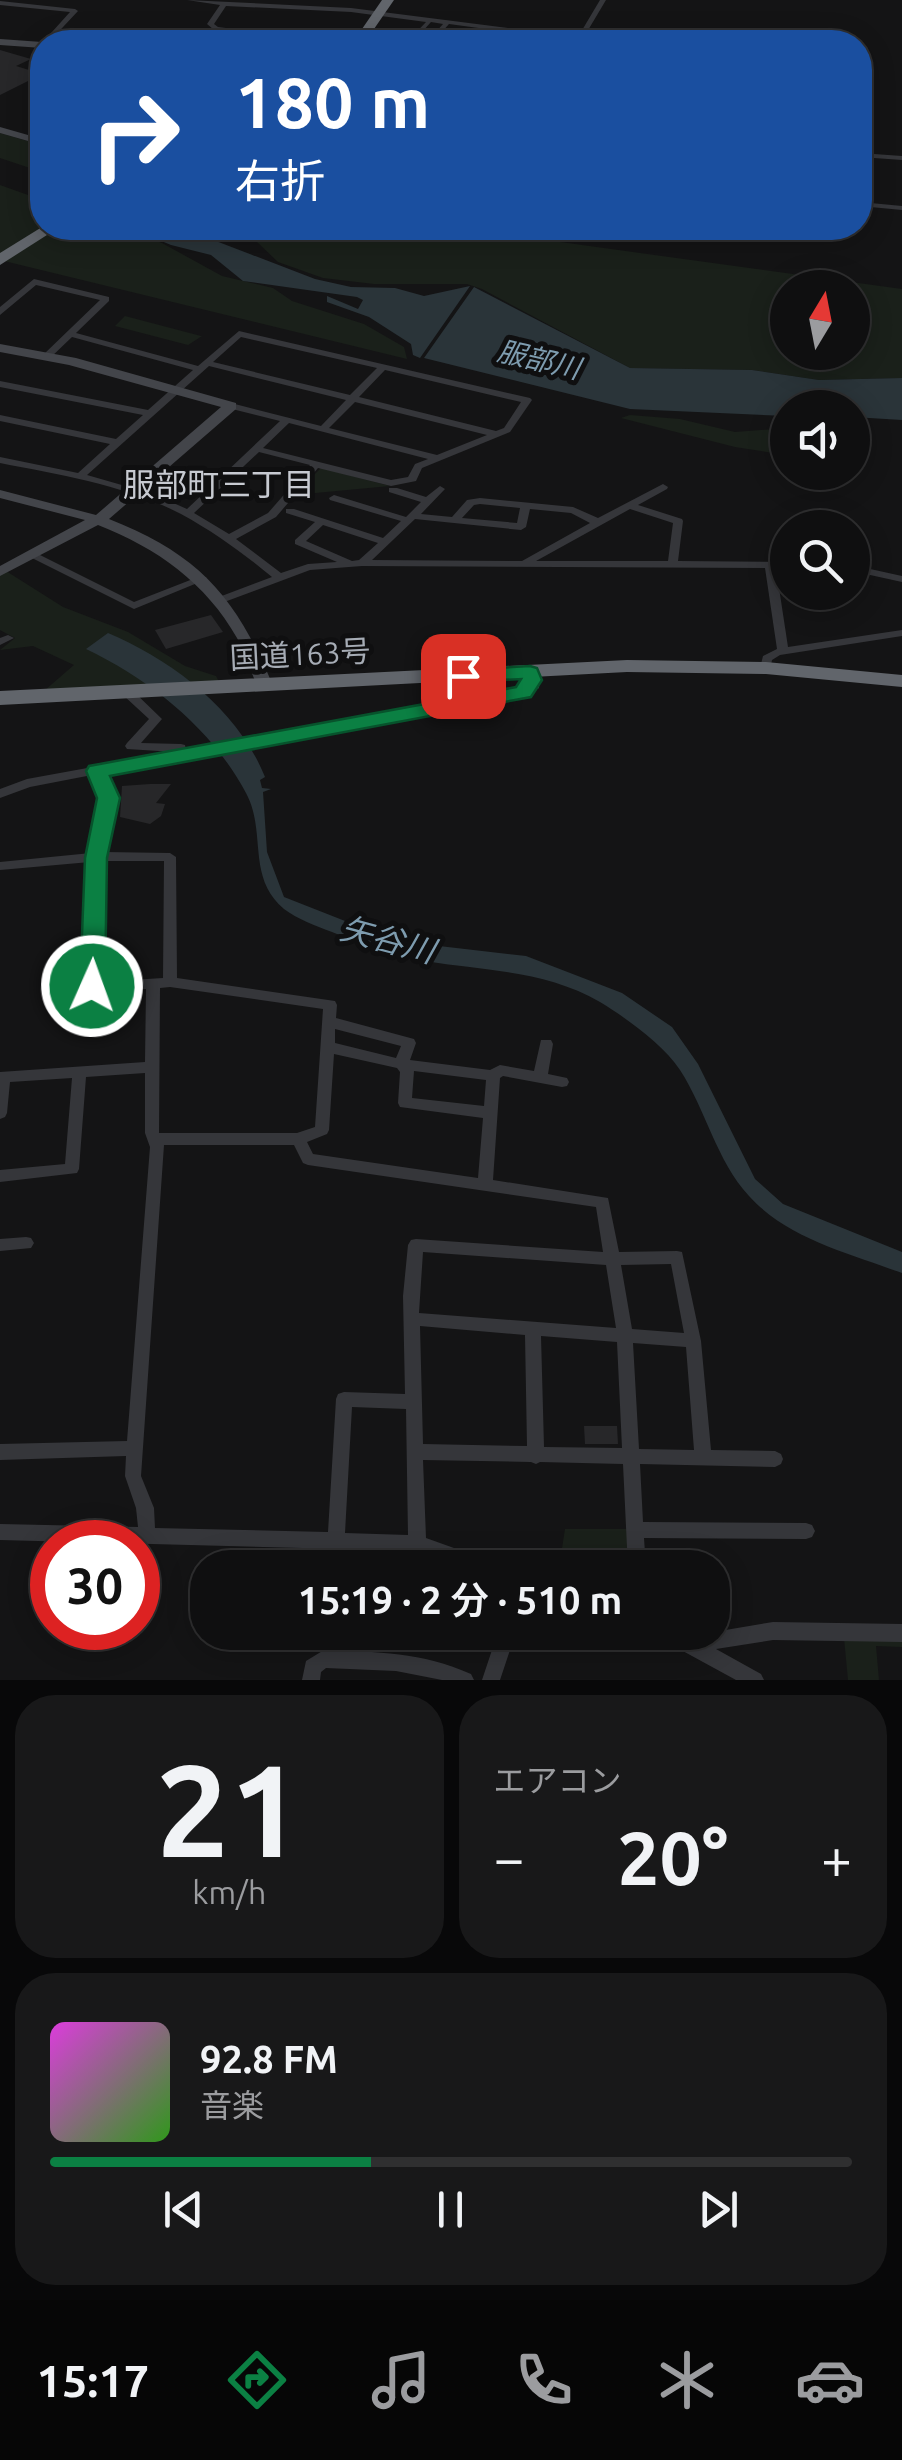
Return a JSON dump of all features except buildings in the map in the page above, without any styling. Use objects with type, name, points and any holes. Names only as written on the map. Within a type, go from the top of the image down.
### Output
[{"type":"highway","points":[[369,30],[388,0]]},
{"type":"highway","points":[[0,260],[32,240]]},
{"type":"highway","name":"国道163号","points":[[0,698],[628,666],[766,668],[902,681]]},
{"type":"street","points":[[67,9],[74,0]]},
{"type":"street","points":[[190,0],[380,16],[488,30]]},
{"type":"street","points":[[585,30],[603,0]]},
{"type":"street","points":[[0,3],[75,11],[57,30]]},
{"type":"street","points":[[224,4],[211,22],[212,28],[227,30]]},
{"type":"street","points":[[421,30],[428,23]]},
{"type":"street","points":[[441,30],[446,25]]},
{"type":"street","points":[[0,42],[30,43]]},
{"type":"street","points":[[0,130],[30,139]]},
{"type":"street","points":[[872,155],[902,158]]},
{"type":"street","points":[[872,205],[902,208]]},
{"type":"street","points":[[0,312],[34,282],[106,299],[46,356]]},
{"type":"street","points":[[70,334],[498,434]]},
{"type":"street","points":[[82,475],[240,334],[527,400],[506,430],[418,466],[412,478],[391,483],[258,449]]},
{"type":"street","points":[[0,348],[46,356],[439,458]]},
{"type":"street","points":[[323,429],[382,368]]},
{"type":"street","points":[[0,384],[150,413]]},
{"type":"street","points":[[0,572],[100,519],[138,491],[231,406]]},
{"type":"street","points":[[0,418],[117,442]]},
{"type":"street","points":[[190,512],[287,420]]},
{"type":"street","points":[[0,460],[82,475],[138,491],[190,512],[232,537],[280,578]]},
{"type":"street","points":[[232,537],[272,515],[316,464]]},
{"type":"street","points":[[525,564],[527,558],[663,488]]},
{"type":"street","points":[[356,563],[385,542],[440,489]]},
{"type":"street","points":[[393,490],[428,500]]},
{"type":"street","points":[[0,494],[100,519],[154,545],[202,579],[223,600],[253,648],[265,686]]},
{"type":"street","points":[[334,498],[410,518],[521,527],[526,505]]},
{"type":"street","points":[[454,521],[471,502],[573,510],[599,523]]},
{"type":"street","points":[[630,506],[678,521],[673,562]]},
{"type":"street","points":[[290,511],[385,542]]},
{"type":"street","points":[[321,522],[300,542],[356,563]]},
{"type":"street","points":[[36,556],[134,606],[202,579]]},
{"type":"street","points":[[223,600],[308,567],[356,563],[673,562],[770,566]]},
{"type":"street","points":[[870,572],[902,579]]},
{"type":"street","points":[[777,610],[783,652]]},
{"type":"street","points":[[766,668],[767,658],[783,652],[902,633]]},
{"type":"street","points":[[0,634],[8,638],[0,642]]},
{"type":"street","points":[[0,794],[27,783],[523,692],[531,688],[530,672]]},
{"type":"street","points":[[130,692],[156,719],[131,746],[152,750],[193,746],[201,750]]},
{"type":"street","points":[[96,771],[108,798],[96,858],[92,986],[162,983],[330,1005],[322,1130],[298,1139],[154,1139]]},
{"type":"street","points":[[0,866],[170,857],[154,1067],[150,1274],[134,1448],[133,1476],[146,1520]]},
{"type":"street","points":[[330,1022],[409,1043],[401,1064]]},
{"type":"street","points":[[540,1076],[546,1044]]},
{"type":"street","points":[[328,1047],[401,1064],[492,1076],[500,1070],[562,1082]]},
{"type":"street","points":[[401,1064],[407,1070],[404,1102],[491,1114]]},
{"type":"street","points":[[0,1113],[2,1077],[154,1067]]},
{"type":"street","points":[[0,1176],[72,1169],[79,1072]]},
{"type":"street","points":[[485,1182],[492,1076]]},
{"type":"street","points":[[298,1139],[304,1143],[308,1159],[603,1202],[625,1336],[636,1550]]},
{"type":"street","points":[[0,1245],[26,1243]]},
{"type":"street","points":[[417,1542],[418,1452],[410,1296],[416,1245],[612,1259],[678,1257],[694,1342],[703,1458]]},
{"type":"street","points":[[414,1318],[694,1342]]},
{"type":"street","points":[[533,1328],[536,1456]]},
{"type":"street","points":[[336,1542],[344,1400],[415,1402]]},
{"type":"street","points":[[0,1452],[134,1448]]},
{"type":"street","points":[[418,1452],[775,1459]]},
{"type":"street","points":[[634,1530],[806,1530]]},
{"type":"street","points":[[0,1532],[30,1533]]},
{"type":"street","points":[[160,1538],[417,1542],[439,1550]]},
{"type":"street","points":[[730,1638],[774,1631],[902,1633]]},
{"type":"street","points":[[491,1680],[500,1650]]},
{"type":"street","points":[[702,1650],[754,1680]]},
{"type":"street","points":[[311,1680],[312,1667],[324,1660],[412,1663],[445,1670],[465,1680]]},
{"type":"shaded area","points":[[0,133],[30,142],[30,168],[0,158]]},
{"type":"shaded area","points":[[0,185],[30,196],[30,240],[153,240],[222,276],[273,288],[292,301],[364,324],[404,347],[407,359],[0,260]]},
{"type":"shaded area","points":[[248,240],[545,240],[770,271],[770,370],[870,370],[870,285],[902,289],[902,378],[819,380],[752,370],[630,368],[467,284],[374,284],[323,278],[278,262],[257,242]]},
{"type":"shaded area","points":[[125,316],[202,336],[188,345],[115,326]]},
{"type":"shaded area","points":[[630,415],[680,419],[735,432],[770,429],[770,452],[735,447],[621,418]]},
{"type":"shaded area","points":[[321,468],[390,486],[294,495]]},
{"type":"shaded area","points":[[6,571],[63,607],[128,632],[185,666],[216,676],[220,684],[44,691],[74,665],[33,646],[0,650],[15,638],[0,630],[0,573]]},
{"type":"shaded area","points":[[565,1529],[627,1529],[629,1550],[562,1550]]},
{"type":"shaded area","points":[[844,1638],[902,1641],[902,1647],[876,1646],[879,1680],[848,1680]]},
{"type":"water","points":[[159,240],[213,240],[315,279],[351,287],[395,288],[424,296],[470,286],[420,358],[413,355],[411,344],[369,317],[327,302],[327,296],[358,309],[363,300],[357,297],[243,281],[211,255]]},
{"type":"water","name":"服部川","points":[[474,287],[630,368],[752,370],[819,380],[902,378],[902,420],[870,418],[870,390],[770,390],[770,415],[630,409],[424,358]]},
{"type":"water","name":"矢谷川","points":[[108,633],[179,673],[238,730],[265,777],[260,780],[262,788],[271,789],[263,792],[267,852],[284,897],[396,941],[526,956],[622,993],[672,1027],[698,1064],[755,1179],[783,1204],[902,1252],[902,1273],[820,1243],[765,1211],[728,1167],[673,1060],[643,1032],[600,1002],[536,978],[389,953],[313,925],[284,909],[265,883],[252,808],[232,770],[198,727],[178,709],[134,676],[86,649]]},
{"type":"district","name":"服部町三丁目","points":[[219,484]]},
{"type":"route","points":[[92,986],[96,858],[106,827],[108,798],[96,771],[466,704],[523,692],[531,688],[532,680],[530,672],[463,676]]}]
